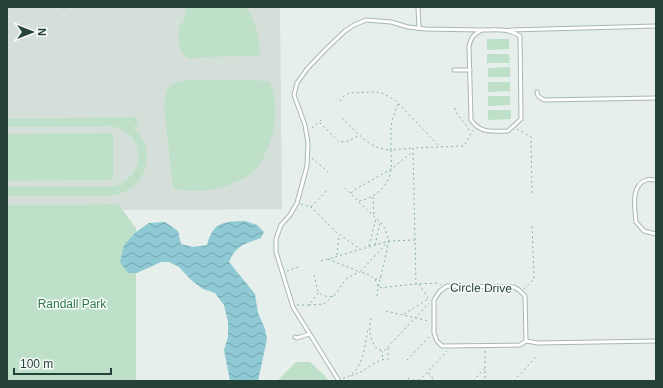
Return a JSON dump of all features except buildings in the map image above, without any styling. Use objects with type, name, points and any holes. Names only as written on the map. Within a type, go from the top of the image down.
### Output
[{"type":"lane","points":[[418,7],[419,28]]},
{"type":"lane","points":[[338,380],[292,304],[276,252],[276,239],[281,225],[290,215],[296,203],[307,166],[306,130],[294,95],[297,83],[312,64],[344,31],[366,20],[391,22],[419,28],[439,30],[506,30],[656,26]]},
{"type":"lane","points":[[482,30],[471,38],[469,46],[471,120],[475,126],[481,130],[508,131],[521,119],[520,36],[514,32],[506,30]]},
{"type":"lane","points":[[454,70],[470,70]]},
{"type":"lane","points":[[537,92],[538,96],[544,100],[656,98]]},
{"type":"lane","points":[[656,180],[646,180],[638,187],[634,198],[636,222],[644,231],[656,234]]},
{"type":"lane","name":"Circle Drive","points":[[434,333],[433,300],[440,290],[447,286],[514,287],[525,296],[526,341]]},
{"type":"lane","points":[[434,333],[437,341],[442,346],[451,347],[520,345],[526,341],[538,343],[656,341]]},
{"type":"lane","points":[[295,337],[297,338],[309,334]]},
{"type":"path","points":[[64,7],[64,12]]},
{"type":"path","points":[[340,101],[349,93],[375,92],[389,96],[439,146]]},
{"type":"path","points":[[358,201],[373,196],[386,184],[391,169],[392,120],[398,104]]},
{"type":"path","points":[[454,108],[471,133]]},
{"type":"path","points":[[306,130],[314,128],[323,118]]},
{"type":"path","points":[[342,118],[374,147],[391,150],[439,146],[464,146],[475,126]]},
{"type":"path","points":[[319,122],[339,142],[349,141],[359,134]]},
{"type":"path","points":[[513,127],[531,137],[532,194]]},
{"type":"path","points":[[413,148],[416,284]]},
{"type":"path","points":[[350,193],[391,169],[413,151]]},
{"type":"path","points":[[307,153],[328,172]]},
{"type":"path","points":[[345,188],[380,222],[385,229],[389,241],[377,296]]},
{"type":"path","points":[[311,207],[328,189]]},
{"type":"path","points":[[373,196],[374,216]]},
{"type":"path","points":[[296,203],[311,207],[339,234],[361,249]]},
{"type":"path","points":[[368,247],[376,218]]},
{"type":"path","points":[[375,245],[380,222]]},
{"type":"path","points":[[521,292],[534,279],[532,224]]},
{"type":"path","points":[[337,256],[339,234]]},
{"type":"path","points":[[321,261],[389,241],[415,240]]},
{"type":"path","points":[[292,304],[324,304],[335,295],[346,279],[360,272],[389,241]]},
{"type":"path","points":[[327,259],[360,272],[370,274],[378,288]]},
{"type":"path","points":[[282,272],[298,267]]},
{"type":"path","points":[[309,305],[318,294],[314,275]]},
{"type":"path","points":[[374,279],[378,279],[381,276]]},
{"type":"path","points":[[378,288],[439,283],[444,288]]},
{"type":"path","points":[[419,284],[428,299]]},
{"type":"path","points":[[318,291],[326,296],[335,295]]},
{"type":"path","points":[[404,315],[428,299],[433,300]]},
{"type":"path","points":[[381,351],[388,348],[433,300]]},
{"type":"path","points":[[386,311],[434,322]]},
{"type":"path","points":[[351,376],[360,361],[371,318]]},
{"type":"path","points":[[369,326],[374,345],[383,353],[382,359]]},
{"type":"path","points":[[408,360],[434,333]]},
{"type":"path","points":[[485,346],[485,381]]},
{"type":"path","points":[[408,378],[410,380],[420,380],[451,347]]},
{"type":"path","points":[[338,380],[362,372],[382,359],[389,360],[388,348]]},
{"type":"path","points":[[514,381],[538,355]]},
{"type":"path","points":[[473,381],[485,368]]},
{"type":"path","points":[[427,373],[436,380]]},
{"type":"path","points":[[426,381],[436,380]]},
{"type":"shaded area","points":[[7,7],[280,7],[282,209],[123,210],[118,204],[7,205]]},
{"type":"green space","points":[[186,7],[245,7],[257,30],[260,56],[188,58],[181,51],[179,45],[179,28],[184,20]]},
{"type":"green space","points":[[487,39],[509,39],[509,49],[487,50]]},
{"type":"green space","points":[[487,54],[509,54],[510,63],[487,63]]},
{"type":"green space","points":[[510,67],[510,77],[488,77],[488,68]]},
{"type":"green space","points":[[186,80],[255,80],[270,82],[273,90],[276,112],[274,126],[264,157],[257,168],[250,175],[225,186],[210,190],[189,191],[173,189],[164,106],[169,87],[175,83]]},
{"type":"green space","points":[[488,82],[510,82],[510,91],[488,92]]},
{"type":"green space","points":[[488,96],[510,96],[510,105],[488,106]]},
{"type":"green space","points":[[488,110],[511,110],[511,119],[488,120]]},
{"type":"green space","points":[[137,117],[137,126],[133,126],[141,136],[146,147],[147,159],[145,169],[140,179],[132,187],[122,193],[109,196],[7,196],[7,187],[107,187],[120,184],[130,177],[136,168],[138,158],[137,147],[132,138],[123,130],[110,126],[7,127],[7,119]]},
{"type":"green space","points":[[113,133],[113,180],[7,181],[7,134]]},
{"type":"green space","name":"Randall Park","points":[[118,204],[136,228],[136,381],[7,381],[7,205]]},
{"type":"green space","points":[[296,362],[310,362],[324,375],[328,381],[277,381]]},
{"type":"water","points":[[245,221],[257,225],[264,232],[261,238],[238,249],[229,262],[255,294],[258,313],[265,329],[267,339],[258,381],[230,381],[224,350],[228,337],[228,322],[224,305],[215,293],[203,289],[191,280],[179,267],[169,262],[161,262],[137,273],[128,273],[120,262],[124,245],[136,232],[149,223],[165,222],[178,231],[181,244],[193,247],[207,245],[213,231],[220,224]]}]
